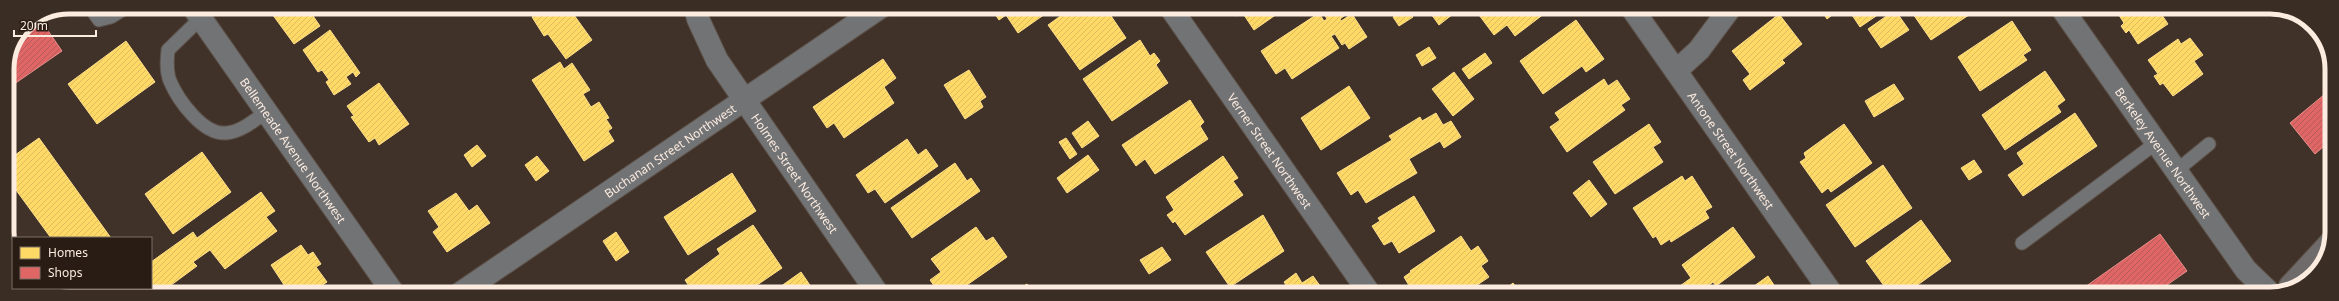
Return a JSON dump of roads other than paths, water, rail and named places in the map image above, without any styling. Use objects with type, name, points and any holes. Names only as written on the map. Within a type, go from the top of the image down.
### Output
[{"type":"main road","points":[[2294,282],[2321,253]]},
{"type":"street","name":"Bellemeade Avenue Northwest","points":[[198,14],[389,287]]},
{"type":"street","name":"Holmes Street Northwest","points":[[697,14],[717,60],[873,287]]},
{"type":"street","name":"Buchanan Street Northwest","points":[[469,287],[871,14]]},
{"type":"street","name":"Verner Street Northwest","points":[[1175,14],[1365,287]]},
{"type":"street","name":"Antone Street Northwest","points":[[1636,14],[1827,287]]},
{"type":"street","points":[[1676,71],[1699,50],[1726,14]]},
{"type":"street","name":"Berkeley Avenue Northwest","points":[[2065,14],[2246,270],[2264,287]]},
{"type":"lane","points":[[95,14],[99,20],[111,17],[116,14]]},
{"type":"lane","points":[[196,14],[168,50],[167,63],[170,81],[197,121],[210,131],[226,133],[250,123],[266,112]]},
{"type":"lane","points":[[2022,243],[2156,143]]},
{"type":"lane","points":[[2176,171],[2209,144]]}]
